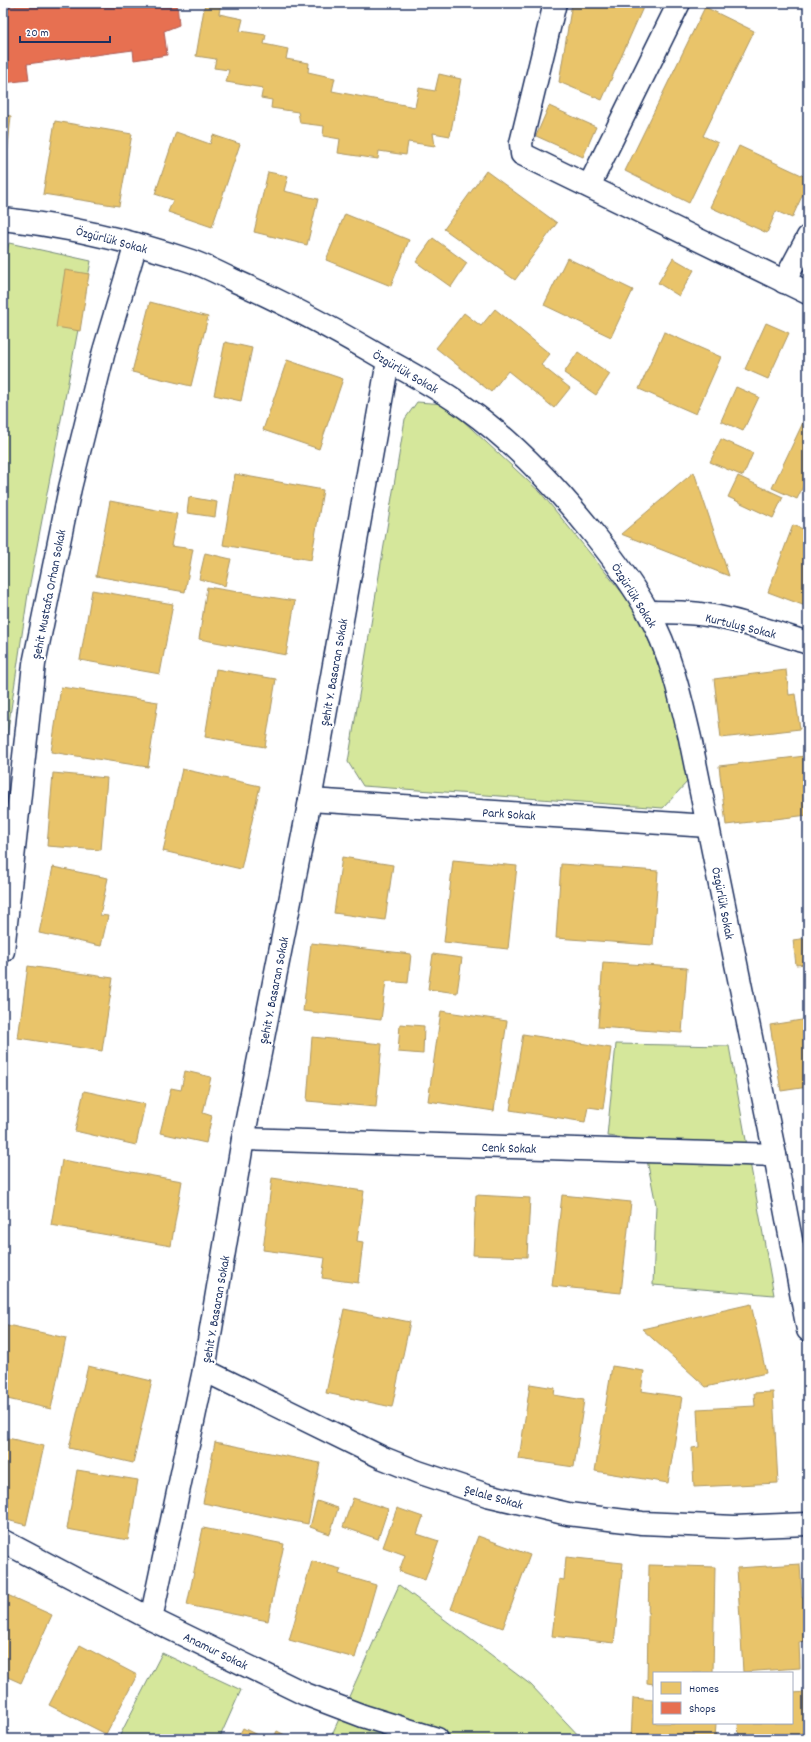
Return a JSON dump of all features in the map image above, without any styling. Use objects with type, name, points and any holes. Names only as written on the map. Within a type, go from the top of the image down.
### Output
[{"type":"street","points":[[555,3],[521,143],[522,154],[808,293]]},
{"type":"street","points":[[589,186],[679,3]]},
{"type":"street","name":"Özgürlük Sokak","points":[[3,218],[75,229],[136,244],[192,262],[275,298],[337,330],[388,361],[432,385],[467,409],[521,454],[551,484],[595,536],[630,583],[648,612],[666,649],[679,693],[708,826],[775,1155],[808,1330]]},
{"type":"street","points":[[784,282],[808,237]]},
{"type":"street","name":"Şehit Mustafa Orhan Sokak","points":[[3,951],[34,664],[70,488],[104,351],[136,244]]},
{"type":"street","name":"Şehit Y. Basaran Sokak","points":[[151,1619],[204,1370],[243,1139],[310,800],[388,361]]},
{"type":"street","name":"Kurtuluş Sokak","points":[[648,612],[712,615],[752,625],[808,643]]},
{"type":"street","name":"Park Sokak","points":[[310,800],[708,826]]},
{"type":"street","name":"Cenk Sokak","points":[[243,1139],[775,1155]]},
{"type":"street","name":"Şelale Sokak","points":[[204,1370],[383,1458],[418,1472],[487,1495],[568,1514],[642,1523],[735,1527],[808,1524]]},
{"type":"street","name":"Anamur Sokak","points":[[3,1541],[151,1619],[305,1694],[363,1716],[438,1739]]},
{"type":"green space","points":[[9,243],[91,261],[28,594],[3,763],[3,264]]},
{"type":"green space","points":[[417,402],[445,404],[541,493],[637,611],[677,711],[688,781],[663,808],[363,786],[348,762],[405,419]]},
{"type":"green space","points":[[616,1044],[729,1046],[774,1295],[653,1285],[656,1205],[643,1140],[607,1136]]},
{"type":"green space","points":[[399,1585],[531,1685],[582,1739],[330,1739]]},
{"type":"green space","points":[[162,1653],[241,1690],[219,1739],[118,1739]]},
{"type":"building: Homes","points":[[205,3],[221,3],[219,14],[243,19],[240,31],[266,35],[264,44],[288,49],[286,59],[309,63],[308,72],[335,78],[332,91],[415,107],[419,88],[435,91],[439,74],[461,79],[450,136],[433,133],[435,146],[408,142],[406,155],[379,151],[378,159],[338,153],[340,139],[323,136],[324,126],[300,123],[298,112],[271,108],[272,100],[261,98],[263,88],[226,82],[229,70],[214,68],[216,59],[196,56]]},
{"type":"building: Homes","points":[[572,3],[645,3],[602,100],[559,82]]},
{"type":"building: Homes","points":[[705,7],[754,31],[703,136],[718,143],[689,203],[625,171]]},
{"type":"building: Homes","points":[[549,106],[596,127],[583,157],[536,136]]},
{"type":"building: Homes","points":[[3,115],[11,116],[5,176],[3,176]]},
{"type":"building: Homes","points":[[55,121],[132,134],[119,206],[43,194]]},
{"type":"building: Homes","points":[[176,132],[210,144],[213,135],[240,144],[212,227],[168,212],[173,200],[155,194]]},
{"type":"building: Homes","points":[[739,146],[808,178],[808,183],[792,218],[776,211],[767,233],[710,207]]},
{"type":"building: Homes","points":[[486,171],[557,223],[515,280],[444,229]]},
{"type":"building: Homes","points":[[268,172],[288,176],[284,191],[318,199],[307,245],[254,232]]},
{"type":"building: Homes","points":[[345,214],[409,240],[391,286],[326,260]]},
{"type":"building: Homes","points":[[433,238],[467,263],[451,287],[416,262]]},
{"type":"building: Homes","points":[[567,258],[633,290],[611,337],[544,305]]},
{"type":"building: Homes","points":[[673,258],[694,270],[679,296],[658,283]]},
{"type":"building: Homes","points":[[65,270],[89,274],[80,331],[56,327]]},
{"type":"building: Homes","points":[[150,302],[208,317],[191,386],[132,372]]},
{"type":"building: Homes","points":[[495,309],[550,354],[541,365],[570,388],[554,408],[508,371],[491,392],[436,348],[464,313],[481,326]]},
{"type":"building: Homes","points":[[766,323],[789,333],[768,379],[745,369]]},
{"type":"building: Homes","points":[[664,332],[721,357],[696,414],[639,389]]},
{"type":"building: Homes","points":[[225,342],[252,348],[241,401],[214,395]]},
{"type":"building: Homes","points":[[578,352],[610,374],[596,395],[564,373]]},
{"type":"building: Homes","points":[[287,360],[343,379],[319,449],[263,430]]},
{"type":"building: Homes","points":[[736,387],[759,397],[743,431],[721,421]]},
{"type":"building: Homes","points":[[808,412],[808,476],[797,499],[772,488]]},
{"type":"building: Homes","points":[[721,439],[753,453],[743,476],[710,462]]},
{"type":"building: Homes","points":[[694,472],[729,576],[621,534]]},
{"type":"building: Homes","points":[[235,474],[323,490],[311,560],[223,545]]},
{"type":"building: Homes","points":[[738,476],[783,497],[773,518],[728,497]]},
{"type":"building: Homes","points":[[189,497],[217,502],[215,517],[187,513]]},
{"type":"building: Homes","points":[[110,501],[177,514],[171,546],[193,549],[185,592],[96,576]]},
{"type":"building: Homes","points":[[793,525],[808,531],[808,607],[768,592]]},
{"type":"building: Homes","points":[[205,553],[231,559],[225,586],[199,579]]},
{"type":"building: Homes","points":[[207,587],[295,601],[286,655],[199,639]]},
{"type":"building: Homes","points":[[92,590],[173,604],[160,674],[80,660]]},
{"type":"building: Homes","points":[[216,669],[276,679],[265,747],[205,737]]},
{"type":"building: Homes","points":[[786,670],[789,695],[795,694],[800,729],[721,738],[714,679]]},
{"type":"building: Homes","points":[[61,687],[158,702],[148,767],[51,752]]},
{"type":"building: Homes","points":[[805,756],[808,779],[808,815],[726,825],[719,766]]},
{"type":"building: Homes","points":[[182,769],[260,786],[241,869],[163,851]]},
{"type":"building: Homes","points":[[53,773],[107,778],[101,850],[47,846]]},
{"type":"building: Homes","points":[[342,857],[393,865],[385,920],[334,913]]},
{"type":"building: Homes","points":[[453,860],[517,866],[508,949],[444,942]]},
{"type":"building: Homes","points":[[561,864],[658,871],[653,945],[556,938]]},
{"type":"building: Homes","points":[[53,867],[108,878],[100,915],[108,916],[101,946],[39,933]]},
{"type":"building: Homes","points":[[808,938],[808,975],[806,964],[796,965],[793,940]]},
{"type":"building: Homes","points":[[311,943],[411,954],[408,983],[386,981],[381,1020],[303,1011]]},
{"type":"building: Homes","points":[[433,954],[462,958],[457,993],[428,989]]},
{"type":"building: Homes","points":[[603,962],[687,968],[682,1033],[598,1027]]},
{"type":"building: Homes","points":[[28,966],[113,978],[102,1051],[18,1038]]},
{"type":"building: Homes","points":[[441,1011],[507,1021],[494,1111],[428,1101]]},
{"type":"building: Homes","points":[[808,1019],[808,1087],[781,1091],[770,1025]]},
{"type":"building: Homes","points":[[400,1024],[424,1026],[423,1054],[398,1052]]},
{"type":"building: Homes","points":[[523,1034],[611,1048],[603,1109],[588,1107],[585,1122],[510,1110]]},
{"type":"building: Homes","points":[[312,1037],[382,1044],[376,1107],[307,1101]]},
{"type":"building: Homes","points":[[185,1071],[211,1077],[203,1113],[212,1116],[206,1143],[160,1133],[171,1088],[181,1090]]},
{"type":"building: Homes","points":[[84,1091],[145,1104],[136,1145],[75,1131]]},
{"type":"building: Homes","points":[[62,1160],[182,1181],[171,1246],[51,1225]]},
{"type":"building: Homes","points":[[272,1178],[364,1191],[357,1241],[363,1242],[358,1283],[322,1278],[325,1258],[263,1250]]},
{"type":"building: Homes","points":[[476,1195],[530,1198],[527,1257],[473,1255]]},
{"type":"building: Homes","points":[[562,1195],[631,1202],[621,1293],[552,1286]]},
{"type":"building: Homes","points":[[751,1304],[766,1373],[706,1387],[642,1329]]},
{"type":"building: Homes","points":[[344,1309],[410,1322],[392,1407],[326,1393]]},
{"type":"building: Homes","points":[[3,1324],[66,1338],[51,1409],[3,1398]]},
{"type":"building: Homes","points":[[88,1366],[152,1381],[133,1463],[69,1448]]},
{"type":"building: Homes","points":[[612,1366],[644,1371],[641,1391],[682,1397],[668,1483],[595,1471]]},
{"type":"building: Homes","points":[[530,1384],[555,1388],[554,1395],[584,1400],[574,1467],[519,1459]]},
{"type":"building: Homes","points":[[773,1392],[778,1483],[694,1487],[692,1448],[699,1447],[697,1409],[755,1406],[754,1393]]},
{"type":"building: Homes","points":[[3,1437],[44,1446],[26,1525],[3,1519]]},
{"type":"building: Homes","points":[[215,1442],[320,1463],[308,1524],[203,1503]]},
{"type":"building: Homes","points":[[77,1470],[138,1480],[128,1540],[67,1529]]},
{"type":"building: Homes","points":[[353,1498],[388,1509],[378,1539],[343,1527]]},
{"type":"building: Homes","points":[[317,1501],[338,1508],[330,1534],[310,1527]]},
{"type":"building: Homes","points":[[397,1508],[423,1517],[417,1534],[439,1541],[425,1580],[399,1571],[405,1555],[383,1547]]},
{"type":"building: Homes","points":[[203,1528],[284,1544],[268,1621],[187,1605]]},
{"type":"building: Homes","points":[[478,1536],[530,1555],[503,1628],[451,1609]]},
{"type":"building: Homes","points":[[566,1557],[623,1563],[614,1643],[552,1636],[559,1579],[564,1580]]},
{"type":"building: Homes","points":[[312,1561],[341,1569],[339,1574],[376,1585],[355,1658],[289,1640]]},
{"type":"building: Homes","points":[[800,1564],[802,1598],[808,1598],[808,1641],[799,1642],[800,1668],[743,1672],[737,1568]]},
{"type":"building: Homes","points":[[649,1565],[715,1567],[713,1672],[653,1672],[653,1684],[647,1683]]},
{"type":"building: Homes","points":[[3,1593],[52,1615],[21,1683],[3,1675]]},
{"type":"building: Homes","points":[[80,1645],[137,1675],[106,1734],[49,1705]]},
{"type":"building: Homes","points":[[808,1692],[808,1739],[739,1739],[738,1724],[793,1724],[793,1693]]},
{"type":"building: Homes","points":[[633,1698],[653,1700],[653,1724],[716,1724],[715,1739],[631,1739]]},
{"type":"building: Homes","points":[[243,1728],[265,1739],[237,1739]]},
{"type":"building: Homes","points":[[277,1731],[293,1739],[273,1739]]},
{"type":"building: Shops","points":[[15,3],[177,3],[179,25],[164,31],[167,55],[134,60],[133,50],[27,64],[29,80],[3,83],[3,7],[16,6]]}]
